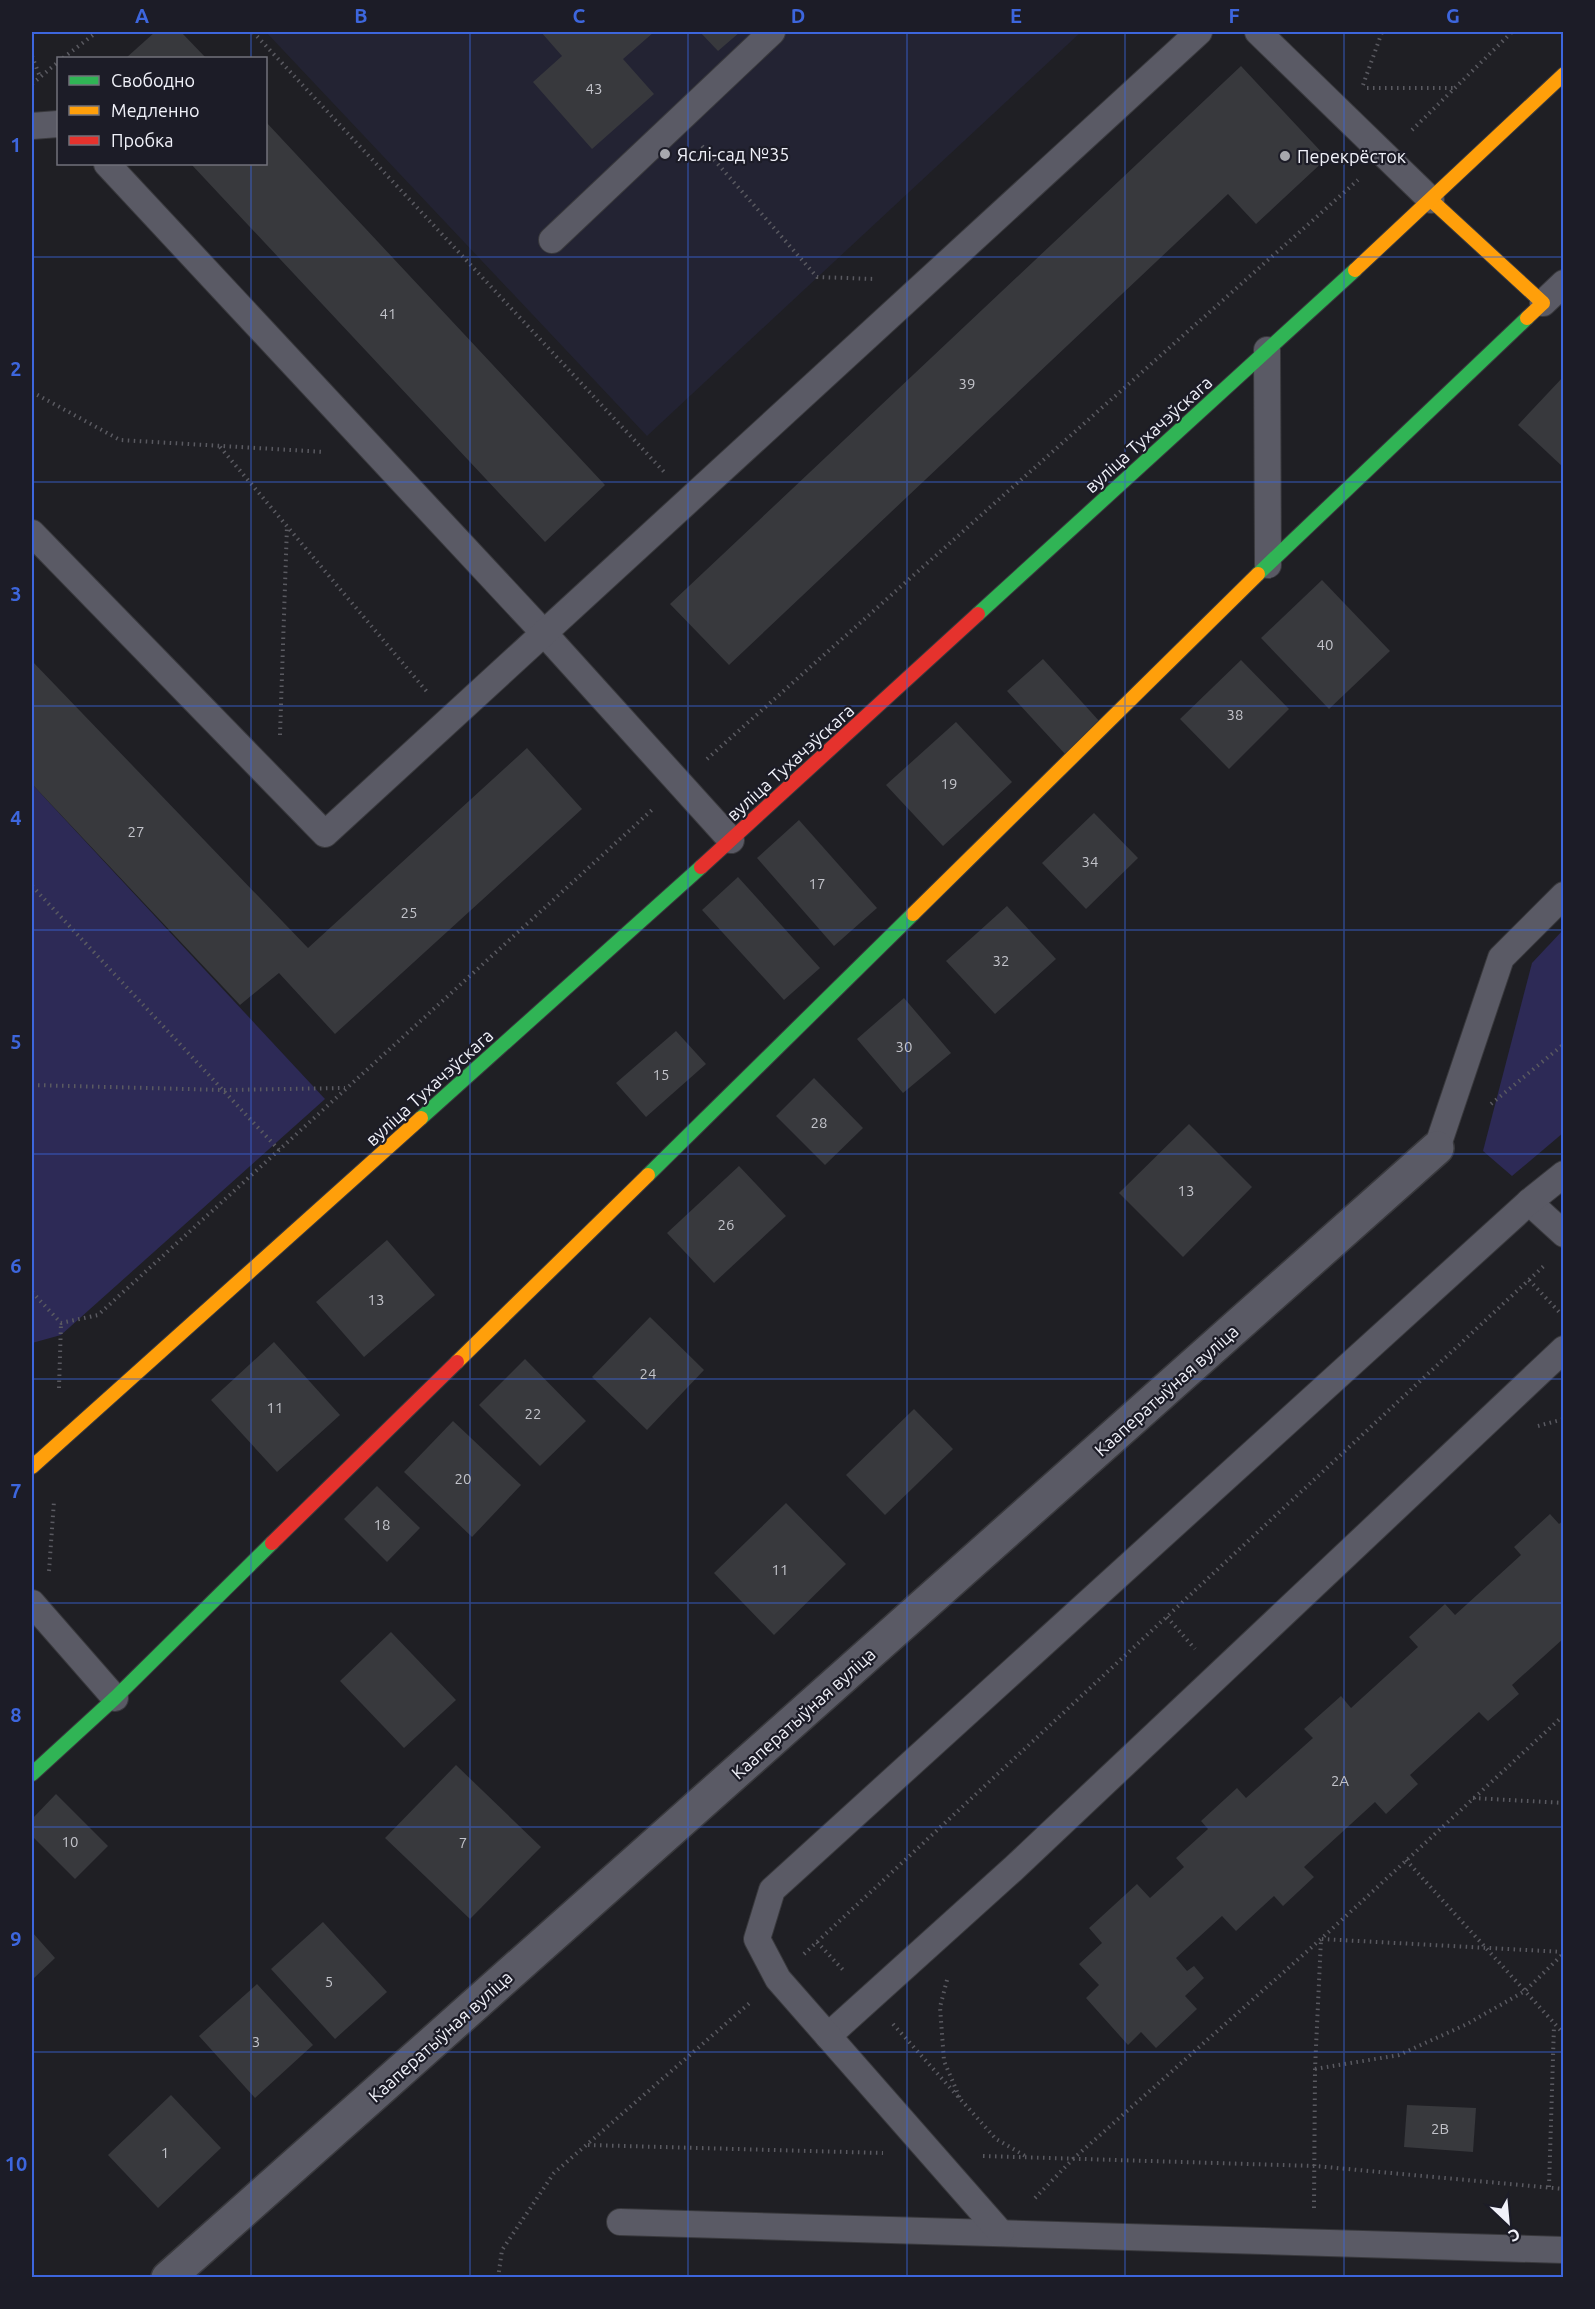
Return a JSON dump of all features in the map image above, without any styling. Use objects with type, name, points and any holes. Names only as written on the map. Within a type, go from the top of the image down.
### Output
[{"type":"street","name":"вуліца Тухачэўскага","points":[[32,1467],[731,840],[1431,200],[1563,74]]},
{"type":"street","points":[[32,1774],[115,1698],[1268,566],[1553,304],[1431,200]]},
{"type":"street","name":"Кааператыўная вуліца","points":[[168,2277],[1437,1148]]},
{"type":"lane","points":[[552,240],[772,32]]},
{"type":"lane","points":[[1258,32],[1431,200]]},
{"type":"lane","points":[[32,533],[325,834],[927,281],[1186,36]]},
{"type":"lane","points":[[32,126],[57,124]]},
{"type":"lane","points":[[108,165],[543,632],[731,840]]},
{"type":"lane","points":[[1553,304],[1563,283]]},
{"type":"lane","points":[[1267,350],[1268,566]]},
{"type":"lane","points":[[1437,1148],[1501,958],[1563,894]]},
{"type":"lane","points":[[1001,2233],[778,1979],[757,1939],[772,1890],[1529,1202],[1563,1174]]},
{"type":"lane","points":[[1529,1202],[1563,1234]]},
{"type":"lane","points":[[828,2036],[1013,1869],[1563,1349]]},
{"type":"lane","points":[[32,1603],[115,1698]]},
{"type":"lane","points":[[620,2222],[1563,2250]]},
{"type":"path","points":[[64,57],[97,32]]},
{"type":"path","points":[[254,32],[689,499]]},
{"type":"path","points":[[1382,32],[1362,88],[1454,88]]},
{"type":"path","points":[[32,1292],[61,1323],[98,1315],[680,784],[1385,156],[1512,32]]},
{"type":"path","points":[[32,56],[40,77]]},
{"type":"path","points":[[32,84],[57,63]]},
{"type":"path","points":[[679,120],[817,277],[927,281]]},
{"type":"path","points":[[32,392],[120,440],[379,456]]},
{"type":"path","points":[[219,446],[449,719]]},
{"type":"path","points":[[279,787],[287,526]]},
{"type":"path","points":[[32,886],[279,1150]]},
{"type":"path","points":[[1437,1148],[1563,1044]]},
{"type":"path","points":[[32,1085],[223,1090],[346,1088]]},
{"type":"path","points":[[498,2277],[502,2250],[554,2173],[778,1979],[1546,1263]]},
{"type":"path","points":[[1529,1280],[1563,1317]]},
{"type":"path","points":[[1001,2233],[1073,2159],[1321,1939],[1563,1715]]},
{"type":"path","points":[[1473,1798],[1563,1803]]},
{"type":"path","points":[[1406,1860],[1563,2034]]},
{"type":"path","points":[[1321,1939],[1485,1946],[1563,1952]]},
{"type":"path","points":[[1314,2242],[1315,2069],[1321,1939]]},
{"type":"path","points":[[817,1942],[996,2139],[1030,2158]]},
{"type":"path","points":[[1315,2069],[1399,2055],[1467,2024],[1525,1991],[1563,1952]]},
{"type":"path","points":[[1549,2187],[1554,2024]]},
{"type":"path","points":[[586,2145],[1315,2166],[1563,2188]]},
{"type":"shaded area","name":"Яслі-сад №35","points":[[266,32],[1081,32],[647,436]]},
{"type":"shaded area","points":[[32,784],[325,1099],[61,1335],[32,1343]]},
{"type":"shaded area","points":[[1563,930],[1563,1133],[1512,1176],[1483,1151],[1532,963]]},
{"type":"building","points":[[155,32],[181,32],[205,57],[127,57]]},
{"type":"building","points":[[541,32],[654,32],[623,59],[654,94],[592,149],[533,82],[562,56]]},
{"type":"building","points":[[700,32],[740,32],[718,51]]},
{"type":"building","points":[[1241,66],[1327,158],[1256,224],[1228,194],[729,665],[670,604]]},
{"type":"building","points":[[267,123],[605,485],[545,542],[192,165],[267,165]]},
{"type":"building","points":[[1564,376],[1564,468],[1518,425]]},
{"type":"building","points":[[1322,580],[1390,651],[1329,709],[1261,638]]},
{"type":"building","points":[[1043,659],[1100,722],[1065,754],[1007,691]]},
{"type":"building","points":[[1241,660],[1289,709],[1229,769],[1180,719]]},
{"type":"building","points":[[32,661],[308,948],[527,748],[582,809],[335,1034],[279,973],[240,1005],[32,784]]},
{"type":"building","points":[[956,722],[1012,782],[943,846],[886,785]]},
{"type":"building","points":[[1094,813],[1138,858],[1086,909],[1042,863]]},
{"type":"building","points":[[799,820],[877,908],[834,946],[757,858]]},
{"type":"building","points":[[738,877],[820,968],[784,1000],[702,910]]},
{"type":"building","points":[[1007,906],[1056,959],[995,1014],[946,961]]},
{"type":"building","points":[[904,998],[951,1053],[903,1093],[857,1039]]},
{"type":"building","points":[[676,1031],[706,1064],[646,1117],[616,1083]]},
{"type":"building","points":[[814,1078],[863,1128],[825,1165],[776,1116]]},
{"type":"building","points":[[1189,1124],[1252,1187],[1183,1257],[1119,1193]]},
{"type":"building","points":[[739,1166],[786,1216],[714,1283],[667,1233]]},
{"type":"building","points":[[387,1240],[435,1295],[364,1357],[316,1302]]},
{"type":"building","points":[[650,1317],[704,1370],[647,1430],[592,1377]]},
{"type":"building","points":[[274,1342],[340,1415],[277,1472],[211,1400]]},
{"type":"building","points":[[525,1359],[586,1421],[540,1466],[479,1405]]},
{"type":"building","points":[[914,1409],[953,1449],[885,1515],[846,1475]]},
{"type":"building","points":[[453,1421],[521,1485],[472,1537],[404,1472]]},
{"type":"building","points":[[377,1486],[420,1528],[387,1562],[344,1519]]},
{"type":"building","points":[[786,1503],[846,1564],[774,1635],[714,1573]]},
{"type":"building","points":[[1550,1514],[1559,1524],[1564,1520],[1564,1638],[1512,1685],[1519,1694],[1488,1721],[1479,1712],[1410,1775],[1418,1784],[1386,1814],[1375,1802],[1304,1867],[1314,1877],[1283,1906],[1274,1896],[1236,1931],[1222,1916],[1176,1958],[1187,1971],[1194,1966],[1204,1978],[1185,1996],[1197,2009],[1156,2048],[1141,2032],[1128,2045],[1086,1998],[1099,1985],[1079,1964],[1102,1943],[1089,1928],[1137,1884],[1150,1898],[1184,1867],[1176,1858],[1208,1829],[1201,1821],[1237,1788],[1246,1798],[1313,1738],[1304,1729],[1341,1696],[1351,1708],[1418,1647],[1409,1637],[1445,1604],[1455,1615],[1521,1555],[1514,1547]]},
{"type":"building","points":[[391,1632],[456,1700],[404,1748],[340,1681]]},
{"type":"building","points":[[456,1765],[541,1847],[470,1919],[385,1838]]},
{"type":"building","points":[[56,1794],[108,1846],[75,1879],[32,1836],[32,1819]]},
{"type":"building","points":[[323,1922],[387,1992],[335,2039],[271,1969]]},
{"type":"building","points":[[32,1932],[55,1958],[32,1980]]},
{"type":"building","points":[[257,1984],[313,2045],[255,2098],[199,2036]]},
{"type":"building","points":[[171,2095],[221,2148],[158,2208],[108,2155]]},
{"type":"building","points":[[1407,2105],[1476,2108],[1473,2152],[1404,2147]]},
{"type":"traffic: fast","points":[[978,614],[1355,270]]},
{"type":"traffic: fast","points":[[1258,574],[1527,318]]},
{"type":"traffic: fast","points":[[421,1118],[701,867]]},
{"type":"traffic: fast","points":[[648,1175],[913,914]]},
{"type":"traffic: fast","points":[[32,1774],[115,1698],[272,1543]]},
{"type":"traffic: slow","points":[[1355,270],[1564,74]]},
{"type":"traffic: slow","points":[[1431,200],[1543,303],[1527,318]]},
{"type":"traffic: slow","points":[[913,914],[1258,574]]},
{"type":"traffic: slow","points":[[32,1467],[421,1118]]},
{"type":"traffic: slow","points":[[457,1362],[648,1175]]},
{"type":"traffic: jam","points":[[701,867],[978,614]]},
{"type":"traffic: jam","points":[[272,1543],[457,1362]]},
{"type":"place","name":"Яслі-сад №35","points":[[665,154]]},
{"type":"place","name":"Перекрёсток","points":[[1285,156]]}]
